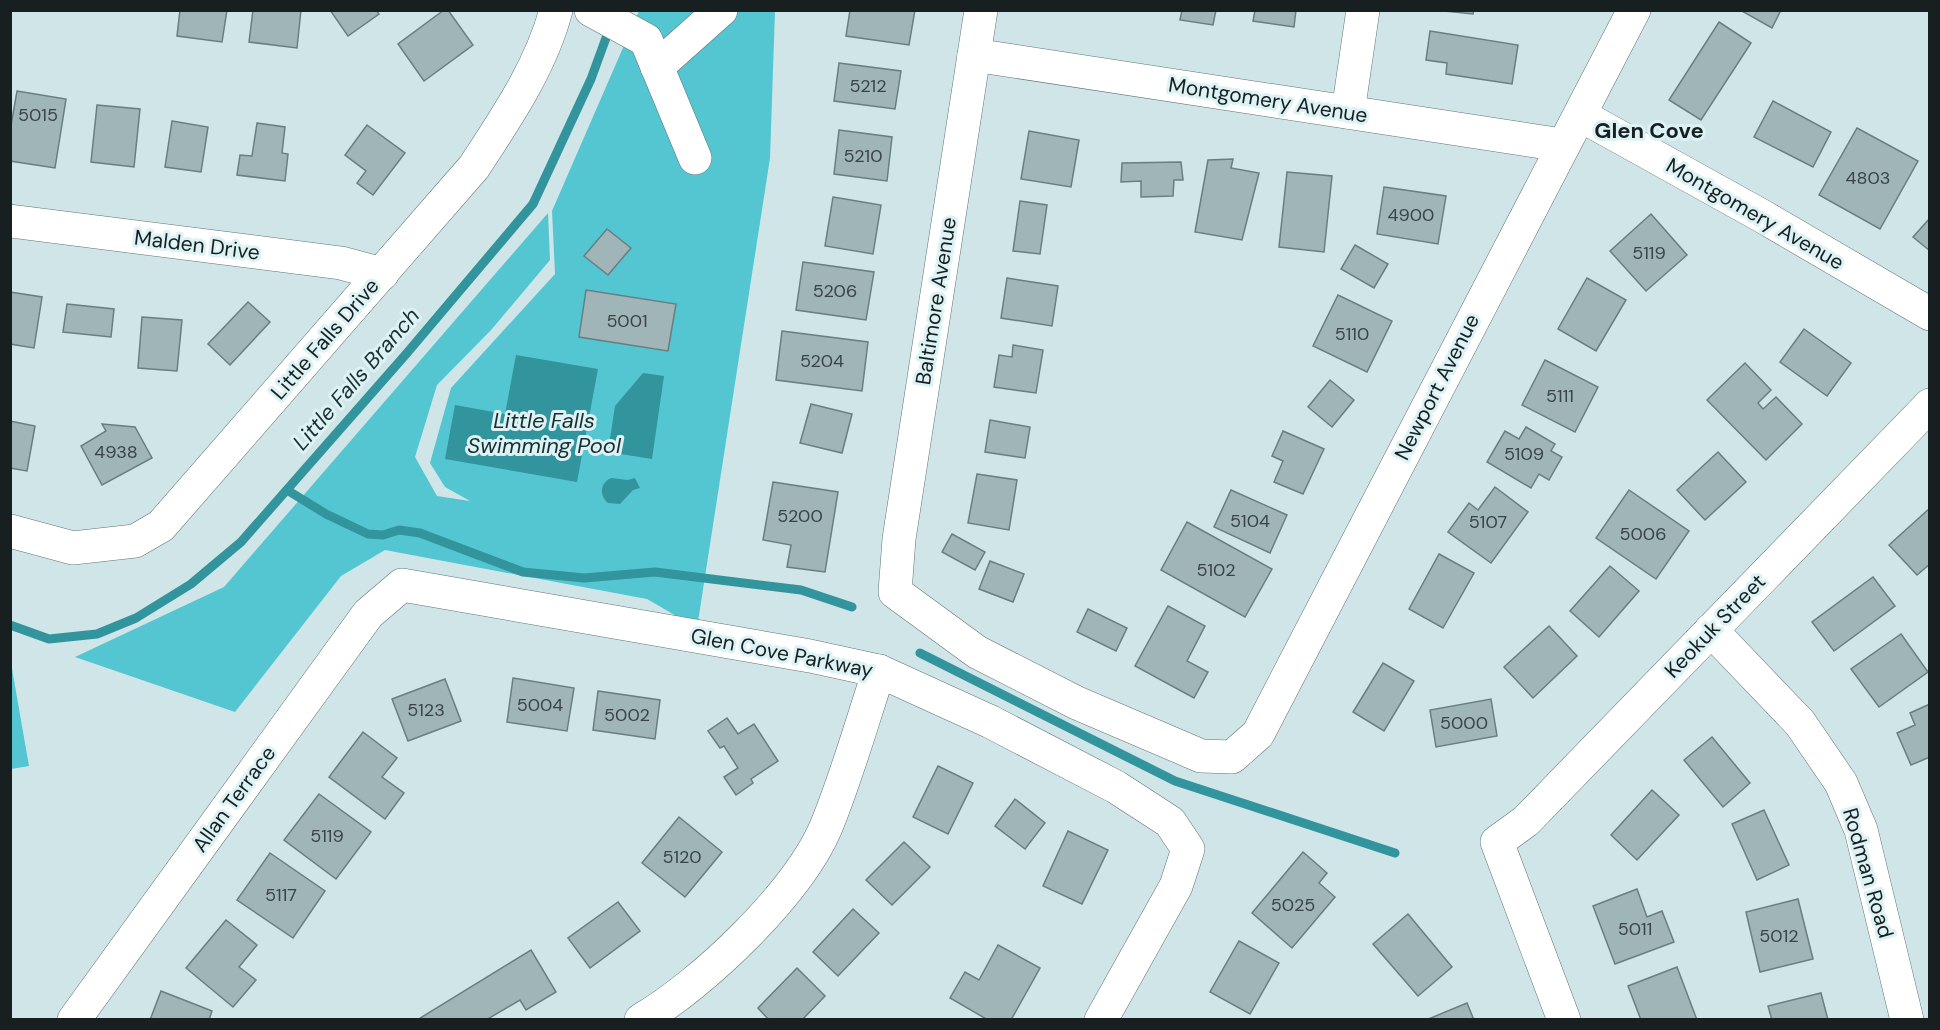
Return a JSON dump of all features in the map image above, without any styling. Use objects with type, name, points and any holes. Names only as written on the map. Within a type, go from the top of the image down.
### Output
[{"type":"street","name":"Little Falls Drive","points":[[10,531],[73,548],[135,541],[161,526],[474,167],[522,89],[551,30],[556,10]]},
{"type":"street","points":[[591,10],[646,40],[695,158]]},
{"type":"street","points":[[657,67],[721,10]]},
{"type":"street","name":"Baltimore Avenue","points":[[981,10],[899,539],[895,592],[977,652],[1077,703],[1201,756],[1232,757]]},
{"type":"street","points":[[1348,112],[1363,10]]},
{"type":"street","name":"Newport Avenue","points":[[1232,757],[1258,734],[1634,10]]},
{"type":"street","name":"Montgomery Avenue","points":[[974,55],[1562,145]]},
{"type":"street","name":"Montgomery Avenue","points":[[1580,115],[1762,216],[1929,314]]},
{"type":"street","name":"Malden Drive","points":[[10,221],[341,263],[382,274]]},
{"type":"street","name":"Keokuk Street","points":[[1564,1020],[1497,842],[1526,821],[1929,405]]},
{"type":"street","name":"Glen Cove Parkway","points":[[402,585],[810,656],[879,671],[991,722],[1116,787],[1170,822],[1188,849],[1176,886],[1101,1020]]},
{"type":"street","name":"Allan Terrace","points":[[74,1020],[368,614],[402,585]]},
{"type":"street","name":"Rodman Road","points":[[1711,630],[1800,723],[1841,783],[1861,830],[1907,1020]]},
{"type":"street","points":[[642,1020],[664,1006],[745,936],[794,881],[825,828],[879,671]]},
{"type":"shaded area","points":[[639,11],[775,11],[770,158],[697,628],[647,599],[385,550],[341,576],[235,712],[75,657],[224,587],[548,213],[550,260],[492,329],[437,385],[415,457],[437,496],[470,501],[445,487],[430,463],[451,388],[555,274],[552,211]]},
{"type":"shaded area","points":[[10,663],[29,766],[11,769]]},
{"type":"water","name":"Little Falls Swimming Pool","points":[[516,355],[598,369],[577,482],[445,459],[455,405],[505,414]]},
{"type":"water","points":[[643,373],[664,376],[652,459],[608,452],[615,406]]},
{"type":"water","points":[[611,478],[628,480],[635,478],[640,488],[633,490],[620,504],[608,503],[603,496],[602,489],[607,480]]},
{"type":"building","points":[[180,10],[227,10],[222,42],[177,36]]},
{"type":"building","points":[[253,10],[301,10],[297,48],[249,42]]},
{"type":"building","points":[[330,10],[376,10],[379,14],[348,36]]},
{"type":"building","points":[[444,10],[448,10],[473,45],[424,81],[398,44]]},
{"type":"building","points":[[850,10],[915,10],[909,45],[846,36]]},
{"type":"building","points":[[1182,10],[1216,10],[1213,25],[1180,20]]},
{"type":"building","points":[[1255,10],[1296,10],[1294,27],[1253,21]]},
{"type":"building","points":[[1434,10],[1474,10],[1473,14]]},
{"type":"building","points":[[1740,10],[1781,10],[1772,28]]},
{"type":"building","points":[[1719,22],[1751,43],[1701,120],[1669,100]]},
{"type":"building","points":[[1430,31],[1518,45],[1512,84],[1446,74],[1447,63],[1426,60]]},
{"type":"building","points":[[839,63],[901,71],[895,109],[834,101]]},
{"type":"building","points":[[17,91],[66,99],[55,168],[10,161],[10,131]]},
{"type":"building","points":[[1773,101],[1831,132],[1813,167],[1754,137]]},
{"type":"building","points":[[97,105],[140,109],[134,167],[91,162]]},
{"type":"building","points":[[172,121],[208,127],[201,172],[165,167]]},
{"type":"building","points":[[257,123],[285,127],[282,153],[288,154],[285,181],[237,175],[240,155],[252,156]]},
{"type":"building","points":[[367,125],[405,153],[373,195],[357,183],[366,171],[345,155]]},
{"type":"building","points":[[1857,128],[1918,161],[1880,229],[1819,195]]},
{"type":"building","points":[[839,130],[892,137],[887,181],[834,174]]},
{"type":"building","points":[[1029,131],[1079,140],[1071,187],[1021,179]]},
{"type":"building","points":[[1233,159],[1231,168],[1259,173],[1242,240],[1195,232],[1208,160]]},
{"type":"building","points":[[1181,162],[1183,180],[1174,180],[1173,196],[1141,197],[1141,181],[1121,182],[1122,163]]},
{"type":"building","points":[[1287,172],[1332,176],[1324,252],[1279,247]]},
{"type":"building","points":[[1384,187],[1446,196],[1438,244],[1377,234]]},
{"type":"building","points":[[833,197],[881,205],[873,254],[825,246]]},
{"type":"building","points":[[1020,201],[1047,205],[1040,254],[1013,251]]},
{"type":"building","points":[[1651,214],[1687,255],[1646,291],[1610,251]]},
{"type":"building","points":[[1930,218],[1930,251],[1913,237]]},
{"type":"building","points":[[607,229],[631,248],[608,275],[584,256]]},
{"type":"building","points":[[1355,245],[1388,264],[1374,288],[1341,269]]},
{"type":"building","points":[[803,262],[874,272],[866,320],[796,310]]},
{"type":"building","points":[[1007,278],[1058,286],[1052,326],[1001,318]]},
{"type":"building","points":[[1587,278],[1626,300],[1596,351],[1558,329]]},
{"type":"building","points":[[586,290],[676,304],[668,351],[579,337]]},
{"type":"building","points":[[10,292],[42,297],[34,348],[10,344]]},
{"type":"building","points":[[1338,295],[1392,321],[1367,372],[1313,346]]},
{"type":"building","points":[[248,302],[270,322],[230,365],[208,344]]},
{"type":"building","points":[[67,304],[114,309],[111,337],[63,332]]},
{"type":"building","points":[[142,317],[182,320],[177,371],[138,368]]},
{"type":"building","points":[[1804,329],[1851,363],[1827,396],[1780,362]]},
{"type":"building","points":[[782,331],[868,342],[862,391],[776,380]]},
{"type":"building","points":[[1013,345],[1043,350],[1036,393],[994,387],[999,355],[1012,357]]},
{"type":"building","points":[[1545,360],[1598,387],[1575,432],[1522,405]]},
{"type":"building","points":[[1745,363],[1771,390],[1758,403],[1763,409],[1776,397],[1802,424],[1766,460],[1707,400]]},
{"type":"building","points":[[1330,380],[1354,400],[1332,427],[1308,407]]},
{"type":"building","points":[[811,404],[852,414],[842,453],[800,443]]},
{"type":"building","points":[[990,420],[1030,427],[1025,458],[985,452]]},
{"type":"building","points":[[10,421],[35,426],[27,471],[10,468]]},
{"type":"building","points":[[102,424],[135,427],[152,458],[102,485],[81,446],[106,431]]},
{"type":"building","points":[[1526,427],[1555,444],[1551,451],[1562,457],[1549,480],[1539,474],[1531,488],[1487,462],[1505,431],[1519,439]]},
{"type":"building","points":[[1283,431],[1324,449],[1303,494],[1274,482],[1283,461],[1272,456]]},
{"type":"building","points":[[1718,452],[1746,482],[1705,520],[1677,490]]},
{"type":"building","points":[[977,474],[1017,480],[1009,530],[968,523]]},
{"type":"building","points":[[773,482],[838,492],[825,572],[787,567],[791,545],[763,540]]},
{"type":"building","points":[[1495,487],[1528,512],[1491,563],[1448,532],[1469,503],[1478,510]]},
{"type":"building","points":[[1231,490],[1287,515],[1270,553],[1214,527]]},
{"type":"building","points":[[1629,490],[1689,531],[1656,579],[1596,538]]},
{"type":"building","points":[[1930,508],[1930,564],[1917,575],[1889,545]]},
{"type":"building","points":[[1187,522],[1272,569],[1245,617],[1161,570]]},
{"type":"building","points":[[952,534],[985,552],[975,570],[942,552]]},
{"type":"building","points":[[1439,554],[1474,573],[1443,628],[1409,609]]},
{"type":"building","points":[[990,561],[1024,574],[1013,602],[979,589]]},
{"type":"building","points":[[1610,566],[1639,591],[1599,637],[1570,611]]},
{"type":"building","points":[[1873,577],[1895,606],[1834,651],[1812,622]]},
{"type":"building","points":[[1168,606],[1205,626],[1187,661],[1208,672],[1194,698],[1135,666]]},
{"type":"building","points":[[1088,609],[1127,628],[1116,651],[1077,632]]},
{"type":"building","points":[[1549,626],[1577,656],[1533,698],[1504,667]]},
{"type":"building","points":[[1901,634],[1928,672],[1879,707],[1851,669]]},
{"type":"building","points":[[1383,663],[1414,681],[1384,731],[1353,712]]},
{"type":"building","points":[[513,678],[574,688],[567,731],[507,722]]},
{"type":"building","points":[[445,679],[461,721],[408,741],[392,699]]},
{"type":"building","points":[[598,691],[660,700],[655,739],[593,730]]},
{"type":"building","points":[[1491,699],[1497,736],[1436,747],[1430,710]]},
{"type":"building","points":[[1930,704],[1930,757],[1911,765],[1897,733],[1915,725],[1910,713]]},
{"type":"building","points":[[727,718],[738,734],[754,724],[778,761],[751,779],[753,783],[736,795],[724,777],[738,768],[724,746],[720,748],[708,731]]},
{"type":"building","points":[[363,732],[397,758],[382,777],[404,793],[385,819],[329,777]]},
{"type":"building","points":[[1712,737],[1750,783],[1723,807],[1684,760]]},
{"type":"building","points":[[938,766],[973,783],[948,834],[913,817]]},
{"type":"building","points":[[1652,790],[1679,815],[1637,860],[1611,835]]},
{"type":"building","points":[[319,794],[371,832],[336,879],[284,840]]},
{"type":"building","points":[[1015,799],[1045,823],[1025,849],[995,826]]},
{"type":"building","points":[[1764,810],[1789,865],[1757,880],[1732,824]]},
{"type":"building","points":[[679,817],[722,852],[685,897],[642,863]]},
{"type":"building","points":[[1068,831],[1108,850],[1082,904],[1043,886]]},
{"type":"building","points":[[904,842],[930,867],[892,905],[866,880]]},
{"type":"building","points":[[1303,852],[1327,873],[1319,883],[1335,897],[1292,948],[1252,913]]},
{"type":"building","points":[[270,853],[325,891],[293,938],[237,900]]},
{"type":"building","points":[[1637,889],[1647,917],[1662,911],[1674,942],[1615,964],[1593,906]]},
{"type":"building","points":[[1798,899],[1813,959],[1760,972],[1746,912]]},
{"type":"building","points":[[618,902],[640,931],[590,968],[568,938]]},
{"type":"building","points":[[853,909],[879,933],[838,976],[813,952]]},
{"type":"building","points":[[1408,914],[1452,967],[1418,996],[1373,944]]},
{"type":"building","points":[[226,920],[257,945],[239,967],[256,980],[233,1007],[186,968]]},
{"type":"building","points":[[1239,941],[1279,963],[1250,1014],[1210,992]]},
{"type":"building","points":[[998,945],[1040,968],[1011,1020],[988,1020],[950,998],[965,972],[979,980]]},
{"type":"building","points":[[531,950],[556,992],[526,1010],[520,1000],[486,1020],[417,1020]]},
{"type":"building","points":[[1677,967],[1697,1020],[1641,1020],[1628,986]]},
{"type":"building","points":[[797,968],[825,996],[802,1020],[769,1020],[758,1008]]},
{"type":"building","points":[[161,991],[212,1011],[209,1020],[150,1020]]},
{"type":"building","points":[[1821,993],[1828,1020],[1772,1020],[1768,1006]]},
{"type":"building","points":[[1467,1003],[1474,1020],[1426,1020]]},
{"type":"waterway","name":"Little Falls Branch","points":[[10,625],[49,639],[97,634],[136,618],[191,584],[241,542],[407,353],[533,204],[591,79],[610,27]]},
{"type":"waterway","points":[[287,490],[326,514],[368,534],[383,535],[399,530],[420,533],[523,572],[584,578],[655,572],[801,590],[852,607]]},
{"type":"waterway","points":[[920,653],[1175,781],[1395,853]]},
{"type":"district","name":"Glen Cove","points":[[1649,130]]}]
